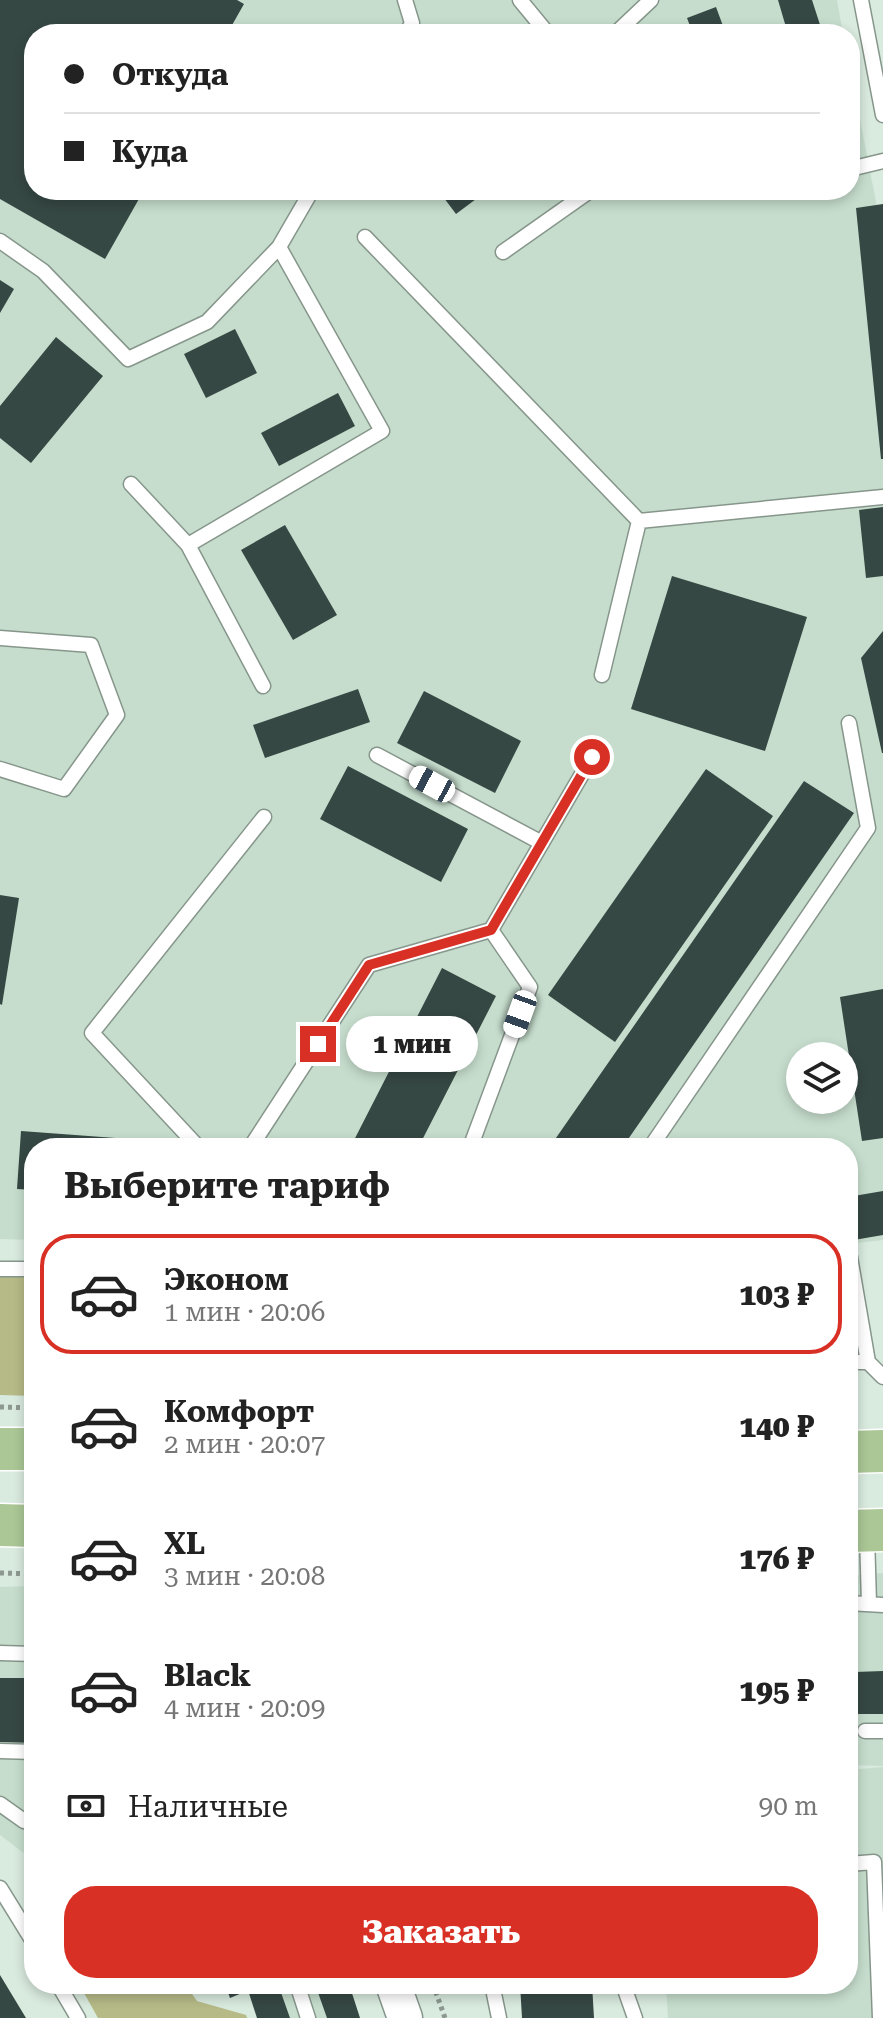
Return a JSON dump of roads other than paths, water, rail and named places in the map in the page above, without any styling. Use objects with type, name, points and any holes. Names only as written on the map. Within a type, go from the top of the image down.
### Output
[{"type":"main road","points":[[0,1449],[24,1449]]},
{"type":"main road","points":[[858,1452],[883,1451]]},
{"type":"main road","points":[[0,1525],[24,1526]]},
{"type":"street","points":[[397,1994],[405,2018]]},
{"type":"lane","points":[[405,0],[411,24]]},
{"type":"lane","points":[[520,0],[540,24]]},
{"type":"lane","points":[[626,24],[651,0]]},
{"type":"lane","points":[[861,0],[883,115]]},
{"type":"lane","points":[[860,167],[883,161]]},
{"type":"lane","points":[[0,241],[43,271],[128,359],[207,322],[279,247],[306,200]]},
{"type":"lane","points":[[503,252],[577,200]]},
{"type":"lane","points":[[365,237],[639,521]]},
{"type":"lane","points":[[188,545],[382,431],[279,247]]},
{"type":"lane","points":[[131,484],[188,545],[263,686]]},
{"type":"lane","points":[[639,521],[883,497]]},
{"type":"lane","points":[[602,675],[639,521]]},
{"type":"lane","points":[[0,638],[91,645],[117,715],[64,789],[0,769]]},
{"type":"lane","points":[[657,1138],[868,828],[849,723]]},
{"type":"lane","points":[[377,755],[542,843]]},
{"type":"lane","points":[[257,1138],[369,965],[491,930],[592,757]]},
{"type":"lane","points":[[190,1138],[92,1033],[264,817]]},
{"type":"lane","points":[[474,1138],[530,987],[491,930]]},
{"type":"lane","points":[[0,1269],[24,1269]]},
{"type":"lane","points":[[858,1304],[868,1362],[883,1377]]},
{"type":"lane","points":[[858,1362],[868,1362]]},
{"type":"lane","points":[[866,1531],[876,1604]]},
{"type":"lane","points":[[0,1653],[24,1654]]},
{"type":"lane","points":[[865,1731],[883,1731]]},
{"type":"lane","points":[[0,1751],[24,1752]]},
{"type":"lane","points":[[0,1804],[24,1821]]},
{"type":"lane","points":[[858,1863],[874,1862],[880,2018]]},
{"type":"lane","points":[[0,1888],[24,1927]]},
{"type":"lane","points":[[64,1994],[78,2018]]},
{"type":"lane","points":[[300,1994],[308,2018]]},
{"type":"lane","points":[[494,1994],[499,2018]]},
{"type":"lane","points":[[627,1994],[635,2018]]}]
